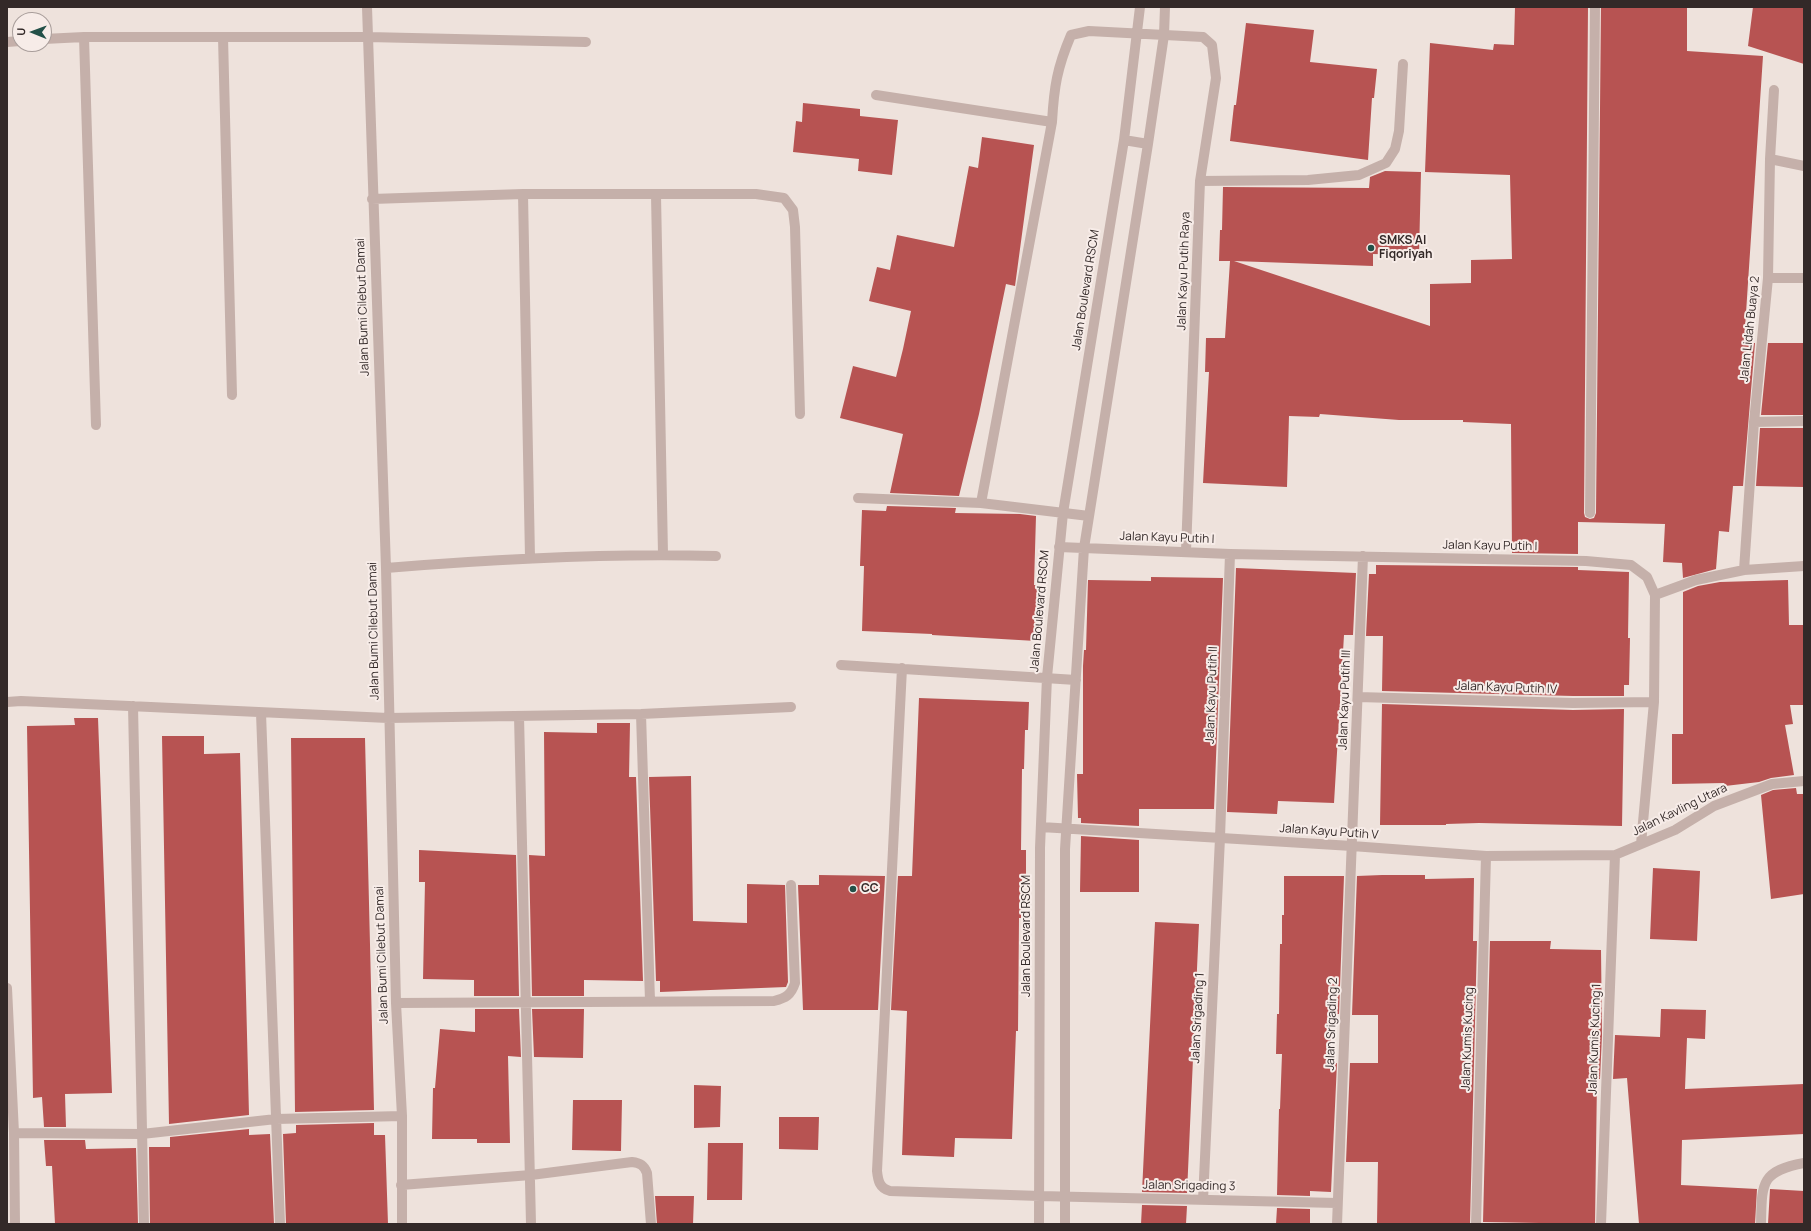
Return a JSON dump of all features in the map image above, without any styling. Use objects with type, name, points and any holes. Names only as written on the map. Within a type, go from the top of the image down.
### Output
[{"type":"street","name":"Jalan Bumi Cilebut Damai","points":[[367,7],[372,199],[386,568],[388,718],[396,1003],[402,1116],[402,1224]]},
{"type":"street","name":"Jalan Boulevard RSCM","points":[[1039,1224],[1041,827],[1047,677],[1063,513],[1124,140],[1138,34],[1140,7]]},
{"type":"street","points":[[1065,1224],[1066,829],[1084,548],[1148,144],[1164,35],[1165,7]]},
{"type":"street","points":[[1590,513],[1595,7]]},
{"type":"street","name":"Jalan Kayu Putih Raya","points":[[1052,122],[1054,91],[1060,60],[1072,35],[1089,31],[1203,37],[1212,45],[1216,78],[1200,181],[1186,551]]},
{"type":"street","points":[[52,39],[84,37],[368,37],[586,42]]},
{"type":"street","points":[[84,37],[96,425]]},
{"type":"street","points":[[223,38],[232,395]]},
{"type":"street","points":[[1200,181],[1308,180],[1359,175],[1386,163],[1395,149],[1399,132],[1403,64]]},
{"type":"street","name":"Jalan Lidah Buaya 2","points":[[1744,570],[1754,422],[1768,278],[1770,159],[1774,90]]},
{"type":"street","points":[[876,95],[1052,122],[981,503]]},
{"type":"street","points":[[1124,140],[1148,144]]},
{"type":"street","points":[[1770,159],[1804,166]]},
{"type":"street","points":[[372,199],[523,194],[756,194],[784,198],[793,210],[795,227],[800,414]]},
{"type":"street","points":[[523,194],[530,558]]},
{"type":"street","points":[[656,195],[663,554]]},
{"type":"street","points":[[1768,278],[1804,278]]},
{"type":"street","points":[[1754,422],[1804,421]]},
{"type":"street","points":[[858,498],[981,503],[1089,516]]},
{"type":"street","name":"Jalan Kayu Putih I","points":[[1060,546],[1230,554],[1586,561],[1631,565],[1647,577],[1655,595],[1654,702],[1640,844]]},
{"type":"street","points":[[386,568],[530,558],[663,554],[716,556]]},
{"type":"street","name":"Jalan Kayu Putih II","points":[[1220,838],[1230,554]]},
{"type":"street","name":"Jalan Kayu Putih III","points":[[1352,846],[1363,556]]},
{"type":"street","points":[[1655,595],[1696,580],[1744,570],[1804,566]]},
{"type":"street","points":[[841,665],[1076,680]]},
{"type":"street","name":"Jalan Srigading 3","points":[[902,668],[877,1170],[880,1185],[884,1190],[1066,1197],[1337,1202]]},
{"type":"street","name":"Jalan Kayu Putih IV","points":[[1358,697],[1573,703],[1654,702]]},
{"type":"street","points":[[7,702],[20,701],[388,718],[641,714],[791,707]]},
{"type":"street","points":[[133,706],[144,1224]]},
{"type":"street","points":[[261,713],[280,1224]]},
{"type":"street","points":[[641,714],[650,1001]]},
{"type":"street","points":[[519,716],[532,1224]]},
{"type":"street","name":"Jalan Kavling Utara","points":[[1615,855],[1675,830],[1714,806],[1772,784],[1804,781]]},
{"type":"street","name":"Jalan Kayu Putih V","points":[[1041,827],[1352,846],[1486,856],[1615,855]]},
{"type":"street","name":"Jalan Srigading 1","points":[[1203,1200],[1220,838]]},
{"type":"street","name":"Jalan Srigading 2","points":[[1337,1224],[1352,846]]},
{"type":"street","name":"Jalan Kumis Kucing 1","points":[[1602,1224],[1615,855]]},
{"type":"street","name":"Jalan Kumis Kucing","points":[[1476,1224],[1486,856]]},
{"type":"street","points":[[396,1003],[774,1001],[785,998],[792,992],[795,983],[791,885]]},
{"type":"street","points":[[7,988],[14,1133],[15,1224]]},
{"type":"street","points":[[14,1133],[142,1134],[276,1119],[402,1116]]},
{"type":"street","points":[[401,1185],[531,1175],[632,1162],[639,1163],[644,1166],[647,1173],[651,1224]]},
{"type":"street","points":[[1762,1224],[1762,1197],[1767,1180],[1772,1174],[1785,1166],[1804,1163]]},
{"type":"building","points":[[1515,7],[1588,7],[1584,513],[1585,517],[1590,519],[1594,518],[1596,513],[1601,7],[1687,7],[1687,51],[1763,56],[1744,343],[1755,343],[1743,486],[1733,486],[1729,532],[1719,531],[1716,569],[1683,578],[1682,563],[1663,562],[1665,524],[1578,522],[1578,554],[1512,553],[1511,424],[1463,422],[1463,420],[1399,420],[1320,414],[1319,417],[1289,416],[1287,487],[1203,483],[1209,372],[1205,372],[1206,338],[1225,338],[1230,261],[1219,261],[1220,230],[1222,230],[1223,187],[1369,188],[1370,177],[1385,171],[1421,172],[1419,255],[1373,254],[1373,266],[1234,261],[1430,326],[1430,284],[1471,283],[1471,260],[1512,259],[1510,175],[1425,172],[1430,43],[1493,50],[1494,44],[1514,45]]},
{"type":"building","points":[[1753,7],[1804,7],[1804,64],[1748,46]]},
{"type":"building","points":[[1246,23],[1314,30],[1310,62],[1377,69],[1374,98],[1372,98],[1368,160],[1230,141]]},
{"type":"building","points":[[803,103],[860,109],[860,116],[898,120],[892,175],[858,171],[859,159],[793,152],[796,121],[802,122]]},
{"type":"building","points":[[982,137],[1034,145],[1015,286],[1006,284],[979,414],[959,496],[890,493],[903,434],[840,418],[853,366],[896,377],[903,349],[911,311],[869,301],[877,267],[890,270],[897,235],[954,247],[969,166],[978,168]]},
{"type":"building","points":[[1768,343],[1804,343],[1804,415],[1761,415]]},
{"type":"building","points":[[1760,428],[1804,428],[1804,487],[1756,486]]},
{"type":"building","points":[[887,506],[956,508],[955,513],[1020,514],[1036,516],[1034,585],[1037,585],[1036,641],[862,631],[864,566],[860,566],[862,510],[886,511]]},
{"type":"building","points":[[1376,565],[1578,567],[1578,570],[1629,572],[1629,685],[1624,685],[1624,696],[1382,691],[1383,636],[1366,636],[1369,574],[1376,574]]},
{"type":"building","points":[[1236,568],[1356,573],[1353,635],[1344,635],[1334,803],[1278,801],[1277,814],[1227,812]]},
{"type":"building","points":[[1151,577],[1223,578],[1214,809],[1139,809],[1139,826],[1081,823],[1081,818],[1078,818],[1077,774],[1083,774],[1083,666],[1084,650],[1086,650],[1088,580],[1151,581]]},
{"type":"building","points":[[1788,580],[1789,625],[1804,625],[1804,705],[1790,705],[1793,724],[1785,725],[1794,775],[1771,778],[1759,782],[1725,786],[1724,783],[1672,784],[1672,734],[1683,734],[1683,592],[1698,586],[1720,582]]},
{"type":"building","points":[[919,698],[1029,702],[1028,730],[1025,730],[1024,769],[1022,769],[1021,850],[1026,850],[1026,878],[1022,878],[1021,918],[1019,918],[1018,1031],[1016,1031],[1012,1139],[955,1138],[954,1157],[902,1155],[907,1011],[891,1010],[898,876],[912,876]]},
{"type":"building","points":[[1382,704],[1573,710],[1624,709],[1622,826],[1479,823],[1446,825],[1380,825]]},
{"type":"building","points":[[74,718],[98,718],[112,1093],[65,1094],[66,1127],[44,1127],[42,1097],[33,1098],[27,726],[75,725]]},
{"type":"building","points":[[597,723],[630,723],[629,777],[636,777],[643,981],[584,980],[584,996],[532,996],[529,855],[545,856],[544,732],[597,733]]},
{"type":"building","points":[[162,736],[204,736],[204,754],[240,753],[249,1115],[169,1124]]},
{"type":"building","points":[[291,738],[365,738],[374,1110],[295,1112]]},
{"type":"building","points":[[691,776],[693,921],[747,923],[747,884],[785,885],[788,982],[786,987],[660,992],[660,981],[656,981],[649,777]]},
{"type":"building","points":[[1796,788],[1797,794],[1804,794],[1804,894],[1771,899],[1761,795],[1773,790]]},
{"type":"building","points":[[1081,836],[1139,840],[1139,892],[1080,892]]},
{"type":"building","points":[[419,850],[516,855],[519,996],[474,996],[474,980],[423,979],[425,882],[419,882]]},
{"type":"building","points":[[1653,868],[1700,871],[1697,941],[1650,939]]},
{"type":"building","points":[[819,875],[885,876],[878,1010],[803,1010],[798,885],[819,885]]},
{"type":"building","points":[[1425,875],[1425,879],[1474,878],[1473,941],[1477,941],[1470,1224],[1377,1224],[1378,1162],[1346,1162],[1350,1063],[1378,1063],[1378,1015],[1352,1015],[1357,876]]},
{"type":"building","points":[[1284,876],[1344,876],[1339,1014],[1331,1014],[1331,1063],[1337,1063],[1331,1192],[1310,1191],[1310,1196],[1277,1195],[1282,1054],[1276,1054],[1277,1014],[1279,1014],[1280,944],[1282,944],[1282,915],[1284,915]]},
{"type":"building","points":[[1155,922],[1199,924],[1187,1193],[1142,1192]]},
{"type":"building","points":[[1490,941],[1551,941],[1550,949],[1601,950],[1602,1035],[1600,1079],[1597,1079],[1595,1224],[1483,1222]]},
{"type":"building","points":[[475,1009],[519,1009],[521,1057],[508,1056],[510,1143],[477,1143],[477,1139],[432,1139],[433,1088],[435,1088],[440,1029],[475,1032]]},
{"type":"building","points":[[532,1009],[584,1009],[583,1058],[534,1057]]},
{"type":"building","points":[[1661,1009],[1706,1010],[1705,1039],[1687,1038],[1685,1089],[1804,1084],[1804,1134],[1682,1140],[1681,1185],[1757,1189],[1755,1224],[1639,1224],[1627,1078],[1613,1079],[1615,1035],[1660,1037]]},
{"type":"building","points":[[694,1085],[721,1086],[720,1127],[694,1128]]},
{"type":"building","points":[[573,1100],[622,1100],[621,1151],[572,1150]]},
{"type":"building","points":[[779,1117],[819,1117],[818,1150],[779,1149]]},
{"type":"building","points":[[374,1123],[374,1135],[385,1135],[388,1224],[286,1224],[283,1134],[296,1133],[296,1125]]},
{"type":"building","points":[[249,1129],[249,1135],[270,1134],[274,1224],[150,1224],[149,1147],[170,1147],[170,1137]]},
{"type":"building","points":[[44,1140],[85,1140],[86,1149],[136,1148],[138,1224],[55,1224],[52,1166],[46,1166]]},
{"type":"building","points":[[708,1143],[743,1143],[742,1200],[707,1200]]},
{"type":"building","points":[[1770,1189],[1804,1191],[1804,1224],[1768,1224]]},
{"type":"building","points":[[655,1196],[694,1196],[693,1224],[657,1224]]},
{"type":"building","points":[[1142,1205],[1187,1206],[1186,1224],[1141,1224]]},
{"type":"building","points":[[1277,1208],[1310,1209],[1310,1224],[1276,1224]]},
{"type":"place","name":"SMKS Al Fiqoriyah","points":[[1371,248]]},
{"type":"place","name":"CC","points":[[853,889]]}]
